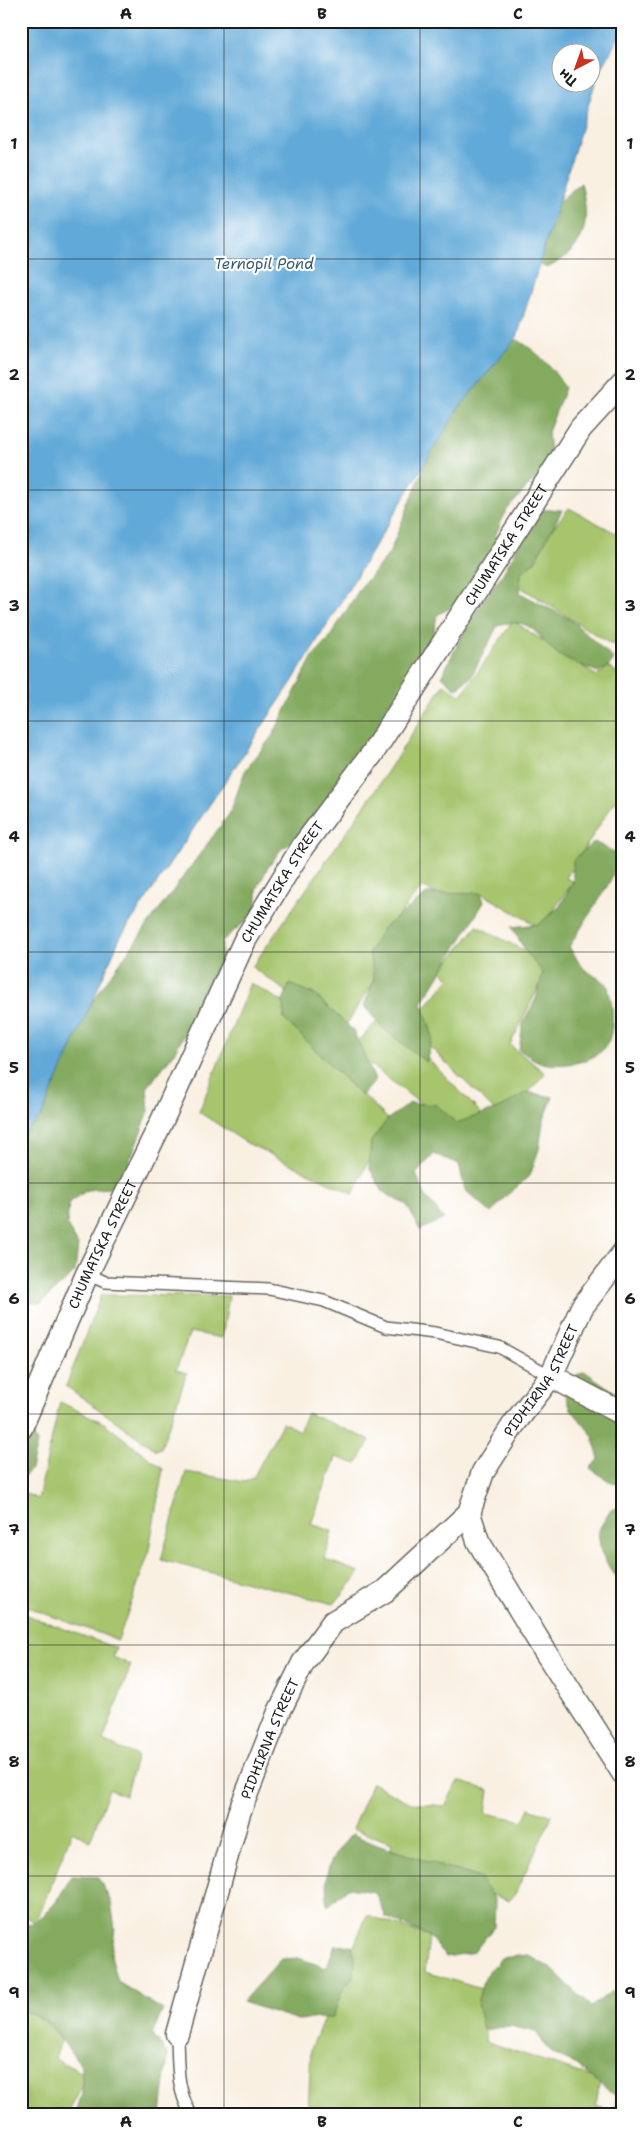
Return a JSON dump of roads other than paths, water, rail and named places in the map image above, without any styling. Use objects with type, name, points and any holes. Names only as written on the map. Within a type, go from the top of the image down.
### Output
[{"type":"street","name":"CHUMATSKA STREET","points":[[21,1428],[87,1274],[157,1132],[245,940],[303,846],[372,754],[581,428],[623,382]]},
{"type":"street","name":"PIDHIRNA STREET","points":[[177,2034],[239,1813],[279,1712],[303,1663],[333,1622],[386,1591],[469,1513],[483,1472],[514,1424],[551,1376],[582,1307],[623,1253]]},
{"type":"street","points":[[551,1376],[623,1414]]},
{"type":"street","points":[[469,1513],[478,1541],[543,1648],[623,1773]]},
{"type":"lane","points":[[87,1274],[105,1282],[270,1289],[324,1301],[386,1327],[435,1333],[499,1347],[551,1376]]},
{"type":"lane","points":[[177,2034],[178,2079],[191,2114]]},
{"type":"water","name":"Ternopil Pond","points":[[21,21],[623,21],[619,36],[602,69],[602,42],[552,42],[552,92],[592,92],[517,337],[458,409],[292,682],[120,938],[41,1117],[21,1136]]}]
